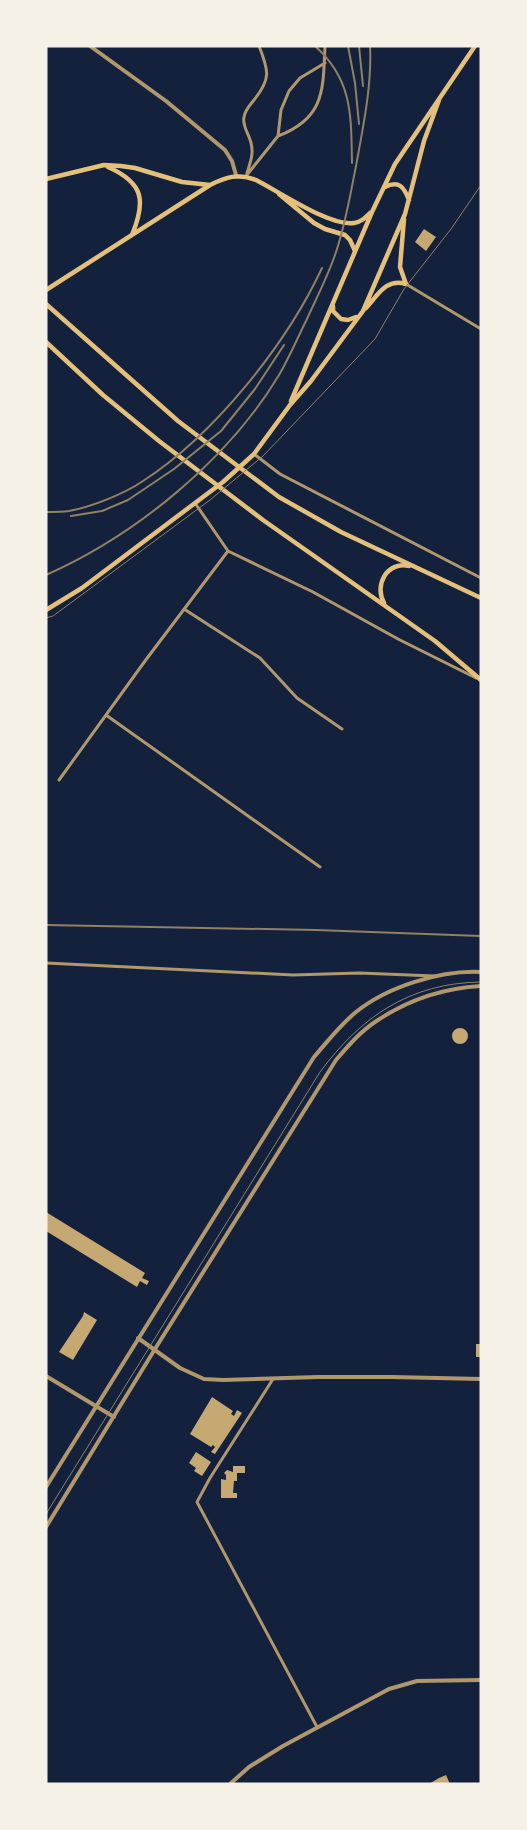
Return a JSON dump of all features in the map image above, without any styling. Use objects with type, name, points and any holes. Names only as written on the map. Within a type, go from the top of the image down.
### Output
[{"type":"main road","points":[[290,405],[383,188],[409,142],[475,46]]},
{"type":"main road","points":[[363,310],[405,214],[424,141],[439,100]]},
{"type":"main road","points":[[46,178],[104,165],[135,168],[182,182],[210,186]]},
{"type":"main road","points":[[104,165],[125,177],[136,189],[140,199],[140,216],[132,235]]},
{"type":"main road","points":[[46,290],[210,186],[226,178],[246,176],[272,188],[312,211],[345,223],[361,221],[372,212]]},
{"type":"main road","points":[[383,188],[395,183],[400,184],[409,200]]},
{"type":"main road","points":[[272,188],[314,223],[325,229],[345,235],[350,240],[355,251]]},
{"type":"main road","points":[[46,610],[82,588],[223,482],[254,454],[363,310],[388,284],[393,282],[406,284],[400,267],[405,214]]},
{"type":"main road","points":[[46,304],[178,421],[279,497],[341,532],[481,598]]},
{"type":"main road","points":[[332,305],[334,311],[341,319],[348,320],[357,317]]},
{"type":"main road","points":[[46,342],[103,395],[159,442],[263,520],[436,642],[479,679]]},
{"type":"main road","points":[[385,605],[380,590],[384,575],[397,566],[413,567]]},
{"type":"street","points":[[90,46],[166,101],[225,150],[232,161],[236,176]]},
{"type":"street","points":[[246,176],[252,157],[251,142],[245,127],[244,116],[265,86],[267,75],[264,58],[259,46]]},
{"type":"street","points":[[246,176],[278,136],[294,130],[305,121],[317,106],[324,83],[325,46]]},
{"type":"street","points":[[278,136],[281,110],[289,91],[300,78],[324,63]]},
{"type":"street","points":[[406,284],[481,328]]},
{"type":"street","points":[[254,454],[280,474],[481,578]]},
{"type":"street","points":[[195,503],[228,551],[313,592],[398,639],[479,679]]},
{"type":"street","points":[[59,780],[228,551]]},
{"type":"street","points":[[184,609],[260,658],[297,698],[342,729]]},
{"type":"street","points":[[106,715],[320,867]]},
{"type":"street","points":[[46,963],[293,975],[359,973],[440,976]]},
{"type":"street","points":[[46,1487],[314,1057],[356,1012],[374,1000],[410,983],[471,971],[481,972]]},
{"type":"street","points":[[46,1527],[336,1060],[374,1022],[416,1000],[441,992],[481,986]]},
{"type":"street","points":[[138,1338],[190,1374],[204,1378],[223,1380],[392,1376],[481,1379]]},
{"type":"street","points":[[46,1376],[114,1417]]},
{"type":"street","points":[[274,1378],[210,1478],[197,1502],[317,1727]]},
{"type":"street","points":[[230,1784],[249,1767],[317,1727],[390,1689],[417,1681],[481,1680]]},
{"type":"building","points":[[424,229],[436,237],[426,251],[415,242]]},
{"type":"building","points":[[457,1028],[463,1028],[468,1033],[466,1042],[457,1044],[452,1039],[452,1033]]},
{"type":"building","points":[[46,1212],[145,1273],[142,1278],[149,1281],[147,1285],[140,1281],[137,1287],[46,1231]]},
{"type":"building","points":[[84,1312],[97,1320],[73,1360],[59,1352]]},
{"type":"building","points":[[476,1344],[481,1344],[481,1357],[476,1357]]},
{"type":"building","points":[[212,1397],[233,1411],[231,1414],[234,1416],[237,1410],[242,1413],[215,1454],[211,1452],[215,1447],[213,1445],[211,1447],[190,1434]]},
{"type":"building","points":[[196,1452],[211,1462],[202,1476],[194,1471],[196,1468],[189,1463]]},
{"type":"building","points":[[233,1466],[245,1466],[245,1473],[237,1473],[237,1481],[234,1481],[233,1493],[237,1493],[237,1498],[221,1498],[221,1479],[226,1480],[224,1473],[227,1470],[233,1472]]},
{"type":"building","points":[[446,1775],[450,1784],[429,1784],[439,1778]]},
{"type":"tram line","points":[[46,618],[53,616],[210,500],[263,456],[375,339],[404,289],[451,229],[481,185]]},
{"type":"tram line","points":[[46,1514],[320,1072],[336,1052],[370,1020],[409,996],[455,984],[481,982]]},
{"type":"railway","points":[[315,46],[337,72],[343,86],[350,114],[352,163]]},
{"type":"railway","points":[[348,46],[355,83],[359,124]]},
{"type":"railway","points":[[359,46],[363,86]]},
{"type":"railway","points":[[46,575],[113,539],[146,517],[177,492],[207,465],[234,436],[258,406],[279,375],[325,280],[342,234],[366,106],[370,76],[370,46]]},
{"type":"railway","points":[[46,512],[78,509],[127,491],[170,462],[196,439],[246,386],[289,327],[322,268]]},
{"type":"railway","points":[[71,516],[102,511],[128,500],[174,469],[221,431],[255,389],[284,345]]},
{"type":"railway","points":[[46,925],[316,930],[481,936]]}]
